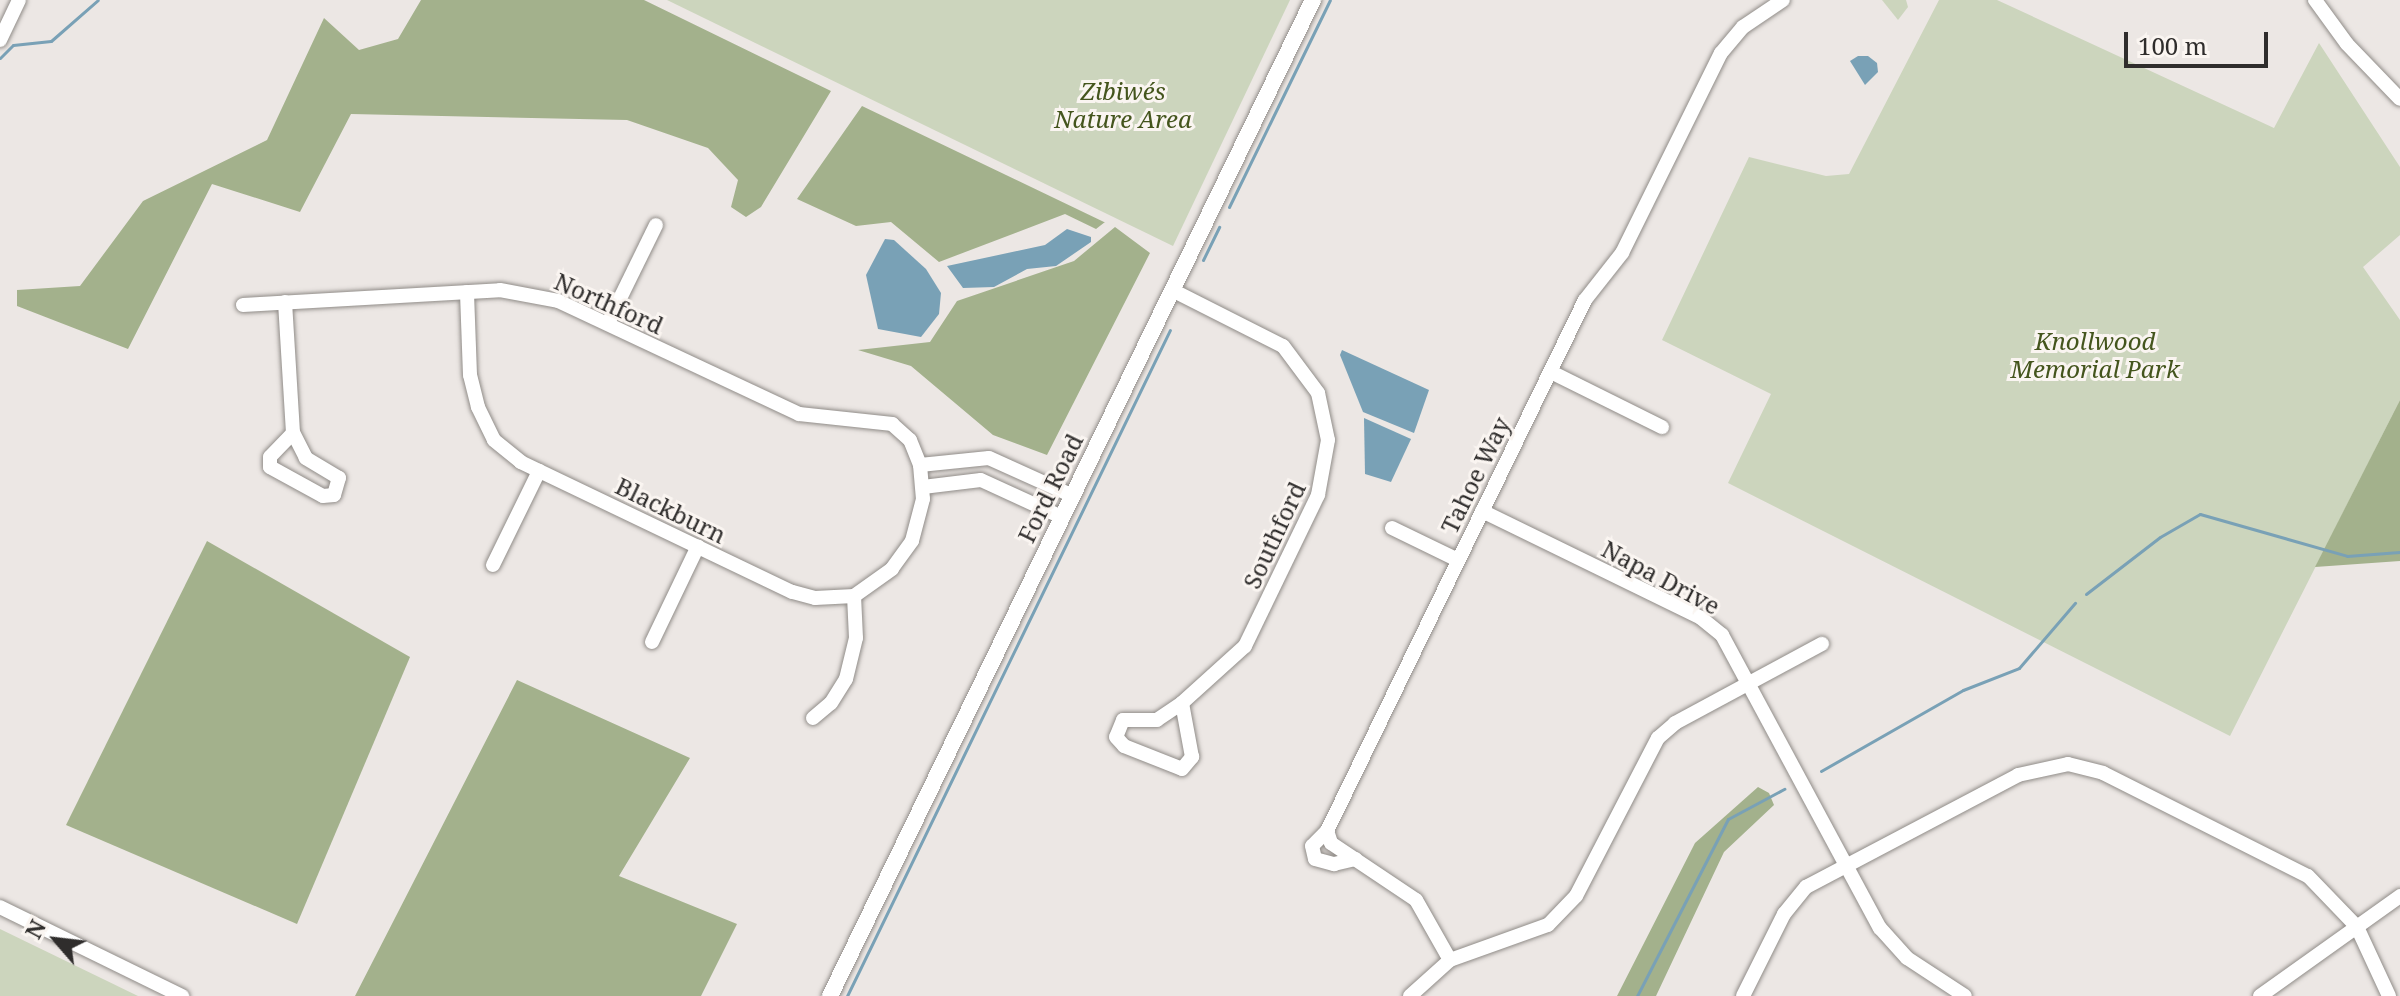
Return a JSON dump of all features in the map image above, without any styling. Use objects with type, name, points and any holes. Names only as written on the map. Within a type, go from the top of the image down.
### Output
[{"type":"main road","name":"Ford Road","points":[[830,996],[1313,0]]},
{"type":"street","points":[[0,40],[19,0]]},
{"type":"street","name":"Tahoe Way","points":[[1355,859],[1334,864],[1315,859],[1312,846],[1327,831],[1585,300],[1622,253],[1721,53],[1743,27],[1783,0]]},
{"type":"street","points":[[2315,0],[2347,44],[2400,99]]},
{"type":"street","points":[[608,323],[656,225]]},
{"type":"street","name":"Southford","points":[[1172,290],[1283,346],[1318,393],[1328,440],[1318,495],[1245,646],[1182,703],[1157,720],[1123,720],[1116,737],[1124,746],[1182,769],[1192,757],[1182,703]]},
{"type":"street","name":"Northford","points":[[243,305],[467,292],[534,294],[608,323],[799,414],[892,424],[910,440],[920,465],[923,487]]},
{"type":"street","name":"Blackburn","points":[[467,292],[470,375],[482,421],[504,450],[539,471],[792,592],[854,596]]},
{"type":"street","points":[[285,302],[293,433],[306,458],[339,478],[334,495],[323,496],[272,472],[270,457],[293,433]]},
{"type":"street","points":[[1551,372],[1662,427]]},
{"type":"street","points":[[920,465],[989,458],[1073,496]]},
{"type":"street","points":[[493,565],[539,471]]},
{"type":"street","points":[[813,718],[831,703],[846,679],[856,638],[854,596],[892,569],[906,551],[920,521],[923,487],[981,480],[1062,517]]},
{"type":"street","name":"Napa Drive","points":[[1482,511],[1701,618],[1722,635],[1898,950],[1965,996]]},
{"type":"street","points":[[1392,528],[1458,560]]},
{"type":"street","points":[[652,642],[698,546]]},
{"type":"street","points":[[1410,996],[1450,960],[1530,935],[1566,909],[1658,738],[1675,723],[1822,644]]},
{"type":"street","points":[[1743,996],[1790,904],[1806,887],[2018,775],[2075,765],[2103,773],[2279,857],[2322,886],[2357,927],[2389,996]]},
{"type":"street","points":[[1327,831],[1331,843],[1416,900],[1450,960]]},
{"type":"street","points":[[2260,996],[2400,896]]},
{"type":"street","points":[[0,907],[182,996]]},
{"type":"green space","points":[[421,0],[644,0],[831,91],[761,207],[746,217],[731,207],[738,180],[708,148],[627,120],[351,114],[300,212],[212,184],[128,349],[17,306],[17,290],[80,286],[143,201],[267,140],[324,18],[359,50],[398,39]]},
{"type":"green space","name":"Zibiwés Nature Area","points":[[667,0],[1290,0],[1173,246]]},
{"type":"green space","points":[[1882,0],[1906,0],[1908,7],[1898,20]]},
{"type":"green space","name":"Knollwood Memorial Park","points":[[1939,0],[1997,0],[2274,128],[2319,43],[2400,167],[2400,235],[2363,267],[2400,320],[2400,400],[2230,736],[1728,483],[1771,394],[1662,340],[1749,157],[1826,176],[1849,174]]},
{"type":"green space","points":[[862,106],[1105,222],[1096,229],[1065,214],[939,262],[891,222],[856,226],[797,199]]},
{"type":"green space","points":[[1115,227],[1150,253],[1047,455],[993,435],[911,366],[858,350],[930,342],[957,301],[1074,261]]},
{"type":"green space","points":[[2400,400],[2400,561],[2315,567]]},
{"type":"green space","points":[[207,541],[410,657],[297,924],[66,825]]},
{"type":"green space","points":[[517,680],[690,758],[619,876],[737,924],[701,996],[355,996]]},
{"type":"green space","points":[[1758,787],[1769,793],[1774,805],[1724,852],[1656,996],[1617,996],[1695,843]]},
{"type":"green space","points":[[0,929],[138,996],[0,996]]},
{"type":"water","points":[[1858,56],[1868,56],[1877,63],[1878,72],[1865,85],[1850,61]]},
{"type":"water","points":[[1067,229],[1091,237],[1091,242],[1056,266],[1027,269],[994,287],[963,288],[947,266],[1045,245]]},
{"type":"water","points":[[885,239],[894,240],[926,269],[941,293],[939,314],[921,337],[878,329],[866,275]]},
{"type":"water","points":[[1342,350],[1429,390],[1414,433],[1363,412],[1340,355]]},
{"type":"water","points":[[1364,418],[1411,439],[1391,482],[1365,474]]},
{"type":"waterway","points":[[0,58],[13,45],[51,41],[98,0]]},
{"type":"waterway","points":[[1229,207],[1330,0]]},
{"type":"waterway","points":[[1203,260],[1219,227]]},
{"type":"waterway","points":[[847,996],[1170,330]]},
{"type":"waterway","points":[[2086,594],[2160,537],[2200,514],[2347,556],[2400,552]]},
{"type":"waterway","points":[[1821,771],[1963,690],[2019,668],[2075,603]]},
{"type":"waterway","points":[[1637,996],[1728,819],[1784,789]]}]
